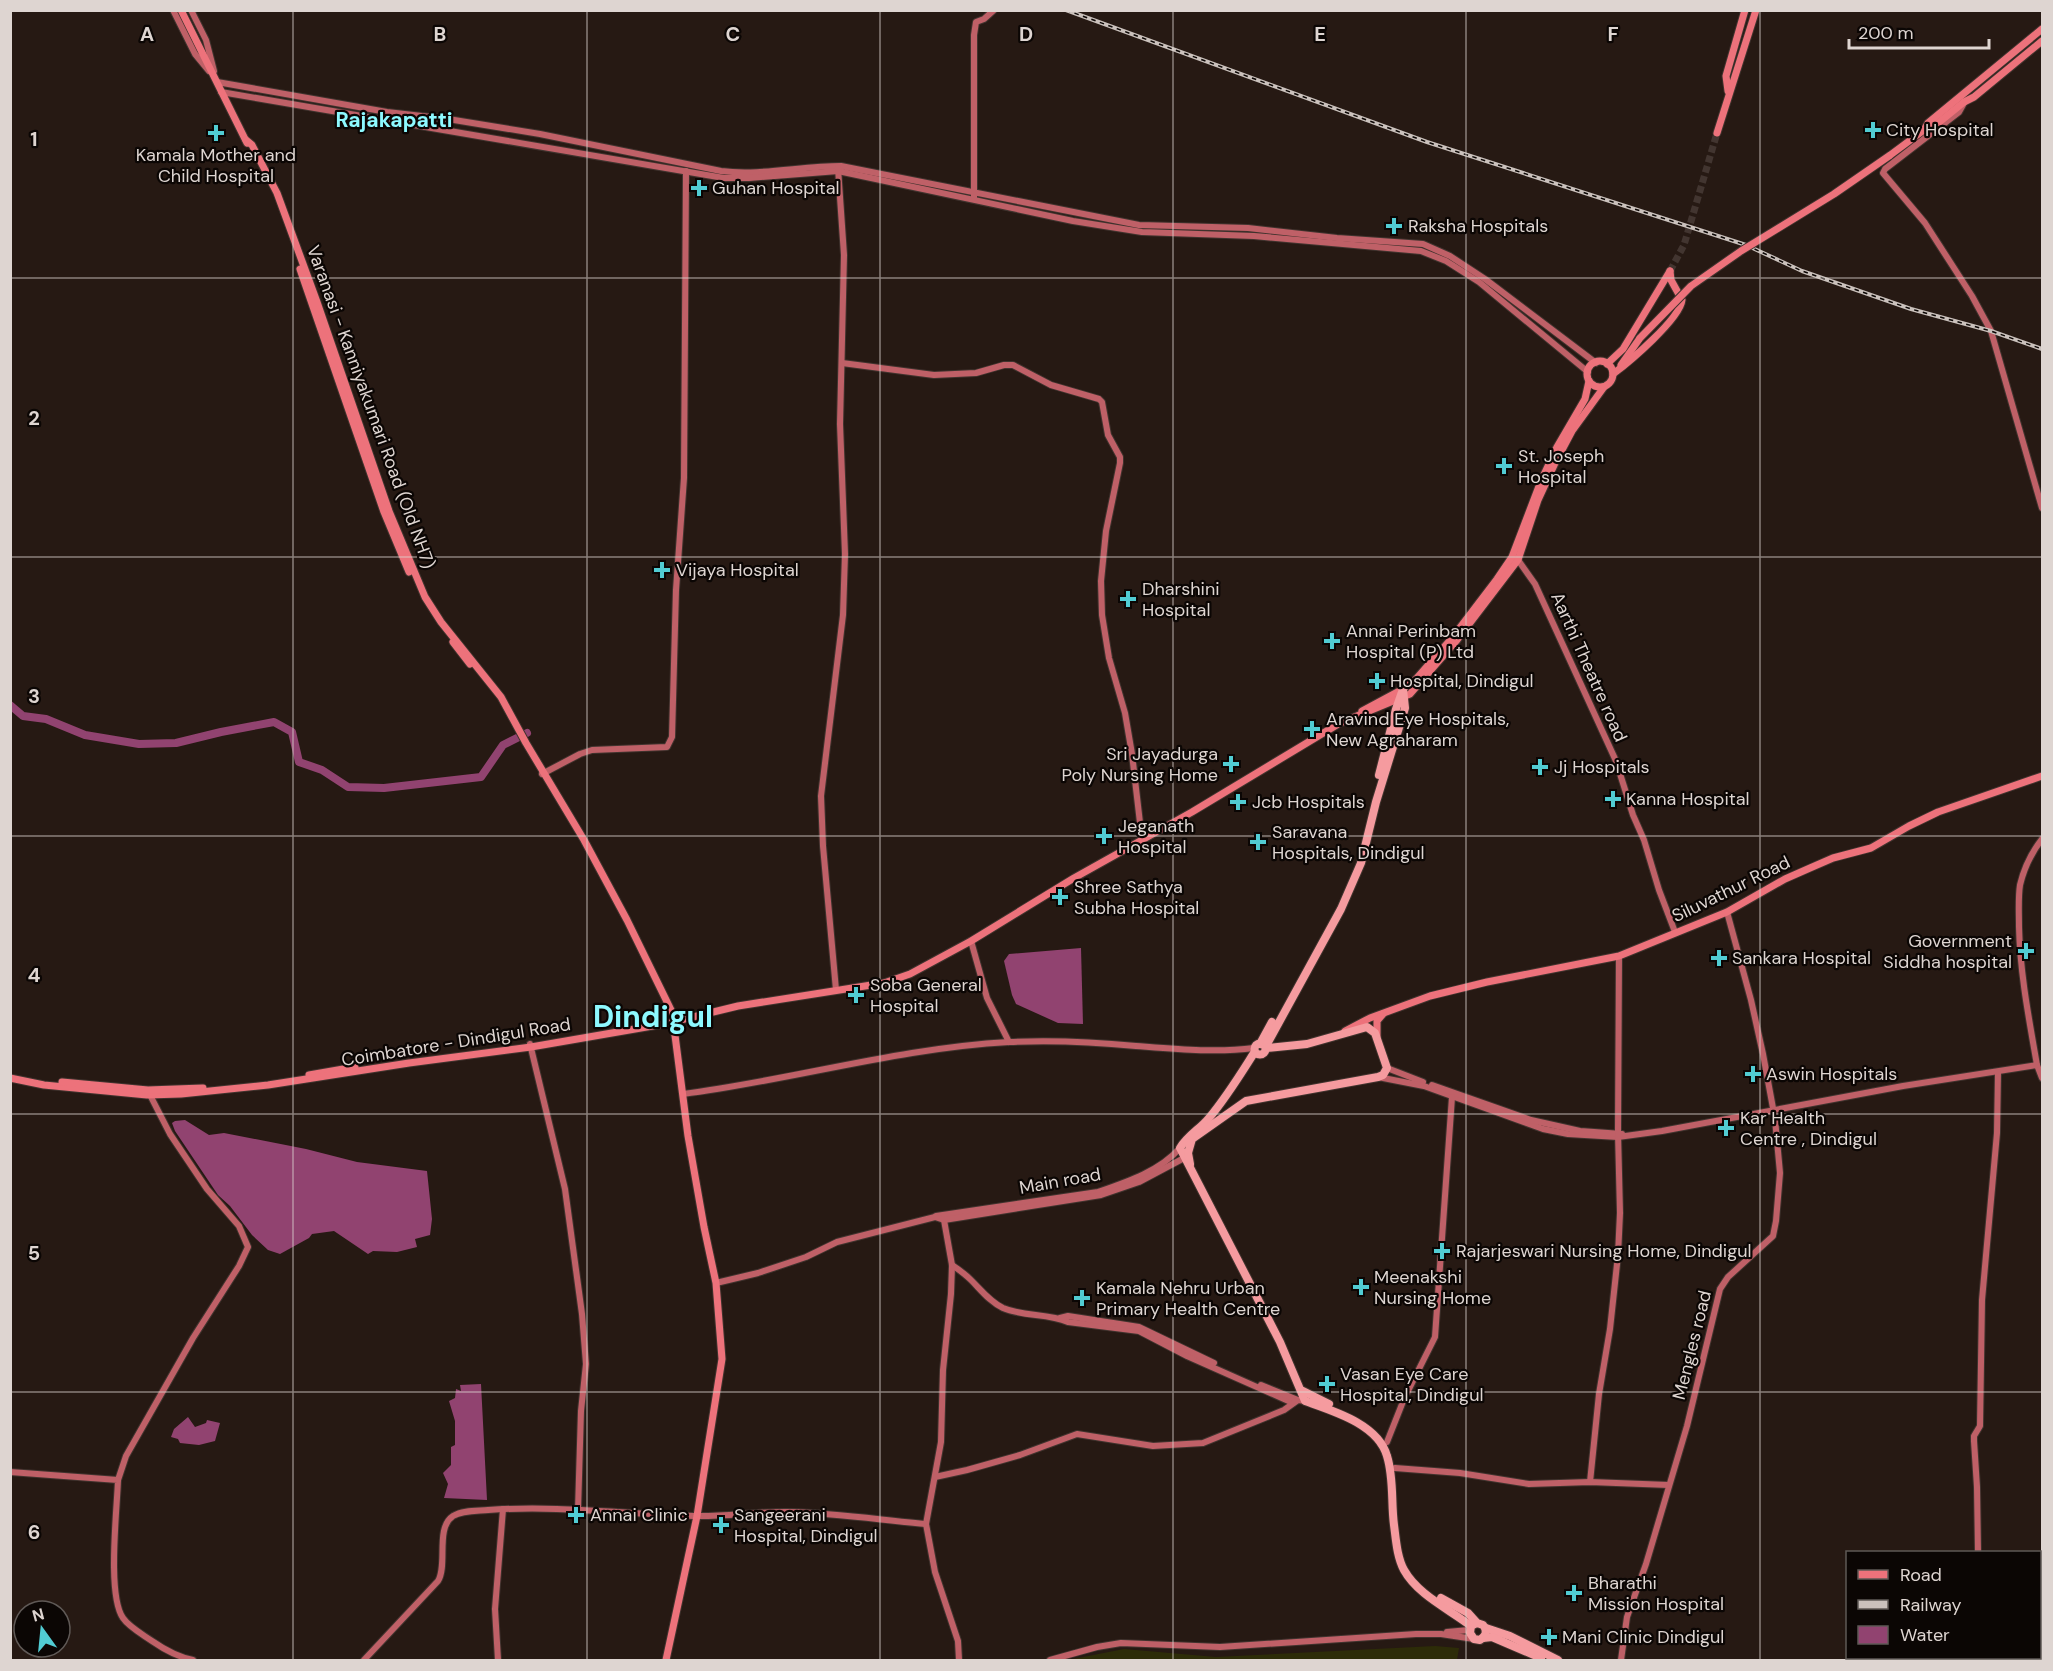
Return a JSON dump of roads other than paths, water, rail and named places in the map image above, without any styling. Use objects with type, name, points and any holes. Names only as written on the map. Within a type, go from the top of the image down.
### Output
[{"type":"highway","points":[[1402,696],[1405,708],[1357,873],[1341,909],[1274,1030],[1209,1118],[1190,1135],[1184,1153],[1276,1333],[1302,1399],[1356,1423],[1381,1443],[1388,1457],[1397,1545],[1403,1568],[1408,1576],[1425,1593],[1472,1626],[1510,1636],[1558,1660]]},
{"type":"highway","points":[[1261,1049],[1352,876],[1402,696]]},
{"type":"highway","points":[[1184,1153],[1192,1139],[1246,1101],[1378,1077],[1383,1075],[1387,1068],[1378,1039],[1372,1029],[1367,1027],[1306,1044],[1261,1049]]},
{"type":"highway","points":[[1274,1030],[1274,1039],[1281,1047]]},
{"type":"highway","points":[[1240,1076],[1238,1093],[1246,1101]]},
{"type":"highway","points":[[1302,1399],[1359,1418],[1374,1428],[1387,1442],[1395,1468],[1400,1543],[1407,1567],[1412,1574],[1428,1589],[1473,1616],[1470,1633],[1479,1638],[1492,1637],[1547,1660]]},
{"type":"highway","points":[[1479,1638],[1486,1635],[1486,1628]]},
{"type":"main road","points":[[173,10],[195,54],[216,81],[387,112],[540,134],[721,171],[751,172],[810,166],[838,169],[974,197],[1074,221],[1142,232],[1254,236],[1409,249],[1430,253],[1479,282],[1588,372]]},
{"type":"main road","points":[[191,10],[206,40],[216,81]]},
{"type":"main road","points":[[974,197],[974,35],[976,22],[984,19],[994,10]]},
{"type":"main road","points":[[1728,93],[1726,76],[1745,10]]},
{"type":"main road","points":[[1717,133],[1756,10]]},
{"type":"main road","name":"Varanasi - Kanniyakumari Road (Old NH7)","points":[[182,13],[246,140],[252,145],[277,193],[317,302],[352,415],[427,603],[501,697],[524,744],[543,773],[624,922],[672,1021],[704,1227],[716,1283],[722,1359],[696,1516],[666,1660]]},
{"type":"main road","points":[[1924,130],[1928,123],[2043,29]]},
{"type":"main road","points":[[1358,714],[1402,696],[1515,558],[1538,500],[1572,431],[1604,387],[1609,384],[1613,373],[1640,338],[1691,285],[1741,251],[1834,194],[1924,130],[1932,128],[2043,41]]},
{"type":"main road","points":[[221,92],[731,178],[838,169]]},
{"type":"main road","points":[[1964,102],[1959,112],[1882,173],[1925,223],[1960,276],[1991,331],[2043,508]]},
{"type":"main road","points":[[836,990],[822,846],[821,796],[843,607],[845,543],[840,457],[844,264],[838,169]]},
{"type":"main road","points":[[543,773],[592,750],[667,747],[672,737],[676,590],[684,478],[686,171]]},
{"type":"main road","points":[[974,197],[1139,225],[1248,228],[1337,238],[1423,244],[1450,256],[1485,279],[1596,363],[1608,364],[1627,356]]},
{"type":"main road","points":[[1608,364],[1623,349],[1670,271],[1671,280],[1682,300],[1680,308],[1640,351],[1613,373]]},
{"type":"main road","points":[[842,363],[942,375],[976,373],[1007,364],[1051,385],[1093,397],[1102,402],[1108,435],[1120,457],[1106,531],[1101,581],[1102,615],[1109,658],[1125,712],[1142,840]]},
{"type":"main road","points":[[1515,558],[1540,481],[1585,399],[1589,381],[1588,372],[1596,363]]},
{"type":"main road","points":[[1608,364],[1613,373]]},
{"type":"main road","points":[[1589,381],[1598,387],[1604,387]]},
{"type":"main road","name":"Aarthi Theatre road","points":[[1515,558],[1535,584],[1616,760],[1633,816],[1644,840],[1675,932]]},
{"type":"main road","points":[[1358,714],[1371,705],[1402,696]]},
{"type":"main road","name":"Coimbatore - Dindigul Road","points":[[10,1076],[44,1085],[148,1093],[183,1094],[268,1086],[664,1024],[738,1006],[898,979],[971,941],[1074,878],[1358,714]]},
{"type":"main road","name":"Siluvathur Road","points":[[1341,1033],[1370,1017],[1430,996],[1487,982],[1619,956],[1727,912],[1785,879],[1833,858],[1871,848],[1938,812],[2043,776]]},
{"type":"main road","points":[[2043,839],[2032,853],[2027,865],[2020,884],[2018,906],[2024,992],[2037,1065],[2043,1078]]},
{"type":"main road","name":"Mengles road","points":[[1621,1660],[1627,1617],[1646,1564],[1698,1386],[1720,1289],[1728,1277],[1758,1252],[1774,1233],[1780,1173],[1779,1149],[1751,1000],[1727,912]]},
{"type":"main road","points":[[971,941],[987,998],[1009,1042]]},
{"type":"main road","points":[[1590,1482],[1599,1394],[1610,1329],[1618,1255],[1619,956]]},
{"type":"main road","points":[[1378,1039],[1377,1021],[1388,1010]]},
{"type":"main road","points":[[683,1094],[920,1050],[1009,1042],[1106,1044],[1233,1051],[1261,1049]]},
{"type":"main road","points":[[531,1045],[565,1189],[582,1314],[586,1364],[581,1410],[579,1510]]},
{"type":"main road","points":[[1378,1077],[1424,1086],[1452,1098],[1512,1116],[1580,1131],[1620,1135],[1662,1131],[1903,1086],[2037,1065]]},
{"type":"main road","points":[[1387,1068],[1512,1116]]},
{"type":"main road","points":[[1978,1551],[1974,1436],[1980,1426],[1982,1300],[1997,1133],[1998,1072]]},
{"type":"main road","points":[[148,1093],[170,1134],[207,1189],[238,1226],[248,1247],[239,1266],[193,1338],[126,1456],[118,1480],[115,1568],[119,1611],[130,1624],[169,1653],[193,1660]]},
{"type":"main road","points":[[1387,1442],[1404,1399],[1435,1337],[1452,1098]]},
{"type":"main road","name":"Main road","points":[[716,1283],[758,1273],[806,1257],[837,1242],[935,1217],[1098,1191],[1118,1185],[1184,1153]]},
{"type":"main road","name":"Main road","points":[[944,1220],[1101,1196],[1139,1182],[1184,1153]]},
{"type":"main road","points":[[935,1217],[944,1220],[952,1264],[943,1370],[942,1428],[926,1524],[934,1572],[958,1641],[959,1660]]},
{"type":"main road","points":[[952,1264],[989,1299],[1002,1307],[1016,1312],[1059,1318],[1068,1322],[1139,1331],[1187,1356],[1302,1399]]},
{"type":"main road","points":[[935,1477],[1020,1455],[1075,1434],[1153,1446],[1203,1443],[1284,1410],[1302,1399]]},
{"type":"main road","points":[[1395,1468],[1460,1473],[1529,1484],[1590,1482],[1669,1485]]},
{"type":"main road","points":[[10,1472],[118,1480]]},
{"type":"main road","points":[[498,1660],[495,1609],[503,1509]]},
{"type":"main road","points":[[364,1660],[440,1578],[443,1539],[449,1520],[460,1513],[503,1509],[696,1516],[792,1512],[926,1524]]},
{"type":"main road","points":[[1441,1634],[1472,1626]]},
{"type":"main road","points":[[1050,1660],[1103,1645],[1121,1643],[1220,1647],[1441,1634],[1479,1638]]},
{"type":"main road","points":[[1877,1660],[1948,1660]]},
{"type":"water","points":[[1081,948],[1083,1024],[1058,1023],[1016,1004],[1004,961],[1009,954]]},
{"type":"water","points":[[185,1120],[209,1135],[224,1133],[306,1149],[357,1162],[427,1171],[432,1219],[430,1235],[415,1239],[417,1247],[397,1252],[373,1251],[368,1254],[334,1231],[312,1234],[309,1238],[280,1254],[268,1250],[218,1195],[175,1131],[172,1123]]},
{"type":"water","points":[[481,1384],[487,1500],[444,1498],[448,1484],[443,1473],[451,1465],[451,1447],[455,1445],[455,1421],[449,1401],[455,1398],[456,1389],[461,1391],[460,1385]]},
{"type":"water","points":[[188,1417],[195,1427],[206,1423],[207,1420],[220,1423],[215,1441],[199,1445],[180,1443],[178,1439],[171,1437],[174,1429]]},
{"type":"waterway","points":[[10,705],[23,716],[46,719],[85,735],[139,744],[176,743],[274,722],[292,732],[299,762],[322,770],[348,787],[384,788],[481,777],[503,745],[527,733]]},
{"type":"tunnel","points":[[1670,271],[1684,245],[1717,133]]},
{"type":"railway","points":[[1066,10],[1427,142],[1746,245],[1802,271],[1911,309],[1991,331],[2042,349]]},
{"type":"place","name":"City Hospital","points":[[1873,130]]},
{"type":"place","name":"Kamala Mother and Child Hospital","points":[[216,133]]},
{"type":"place","name":"Guhan Hospital","points":[[699,188]]},
{"type":"place","name":"Raksha Hospitals","points":[[1394,226]]},
{"type":"place","name":"St. Joseph Hospital","points":[[1504,466]]},
{"type":"place","name":"Vijaya Hospital","points":[[662,570]]},
{"type":"place","name":"Dharshini Hospital","points":[[1128,599]]},
{"type":"place","name":"Annai Perinbam Hospital (P) Ltd","points":[[1332,641]]},
{"type":"place","name":"Hospital, Dindigul","points":[[1377,681]]},
{"type":"place","name":"Aravind Eye Hospitals, New Agraharam","points":[[1312,729]]},
{"type":"place","name":"Sri Jayadurga Poly Nursing Home","points":[[1231,764]]},
{"type":"place","name":"Jj Hospitals","points":[[1540,767]]},
{"type":"place","name":"Kanna Hospital","points":[[1613,799]]},
{"type":"place","name":"Jcb Hospitals","points":[[1238,802]]},
{"type":"place","name":"Jeganath Hospital","points":[[1104,836]]},
{"type":"place","name":"Saravana Hospitals, Dindigul","points":[[1258,842]]},
{"type":"place","name":"Shree Sathya Subha Hospital","points":[[1060,897]]},
{"type":"place","name":"Government Siddha hospital","points":[[2026,951]]},
{"type":"place","name":"Sankara Hospital","points":[[1719,958]]},
{"type":"place","name":"Soba General Hospital","points":[[856,995]]},
{"type":"place","name":"Aswin Hospitals","points":[[1753,1074]]},
{"type":"place","name":"Kar Health Centre , Dindigul","points":[[1726,1128]]},
{"type":"place","name":"Rajarjeswari Nursing Home, Dindigul","points":[[1442,1251]]},
{"type":"place","name":"Meenakshi Nursing Home","points":[[1361,1287]]},
{"type":"place","name":"Kamala Nehru Urban Primary Health Centre","points":[[1082,1298]]},
{"type":"place","name":"Vasan Eye Care Hospital, Dindigul","points":[[1327,1384]]},
{"type":"place","name":"Annai Clinic","points":[[576,1515]]},
{"type":"place","name":"Sangeerani Hospital, Dindigul","points":[[721,1525]]},
{"type":"place","name":"Bharathi Mission Hospital","points":[[1574,1593]]},
{"type":"place","name":"Mani Clinic Dindigul","points":[[1549,1637]]},
{"type":"district","name":"Rajakapatti","points":[[394,120]]},
{"type":"district","name":"Dindigul","points":[[653,1017]]}]
